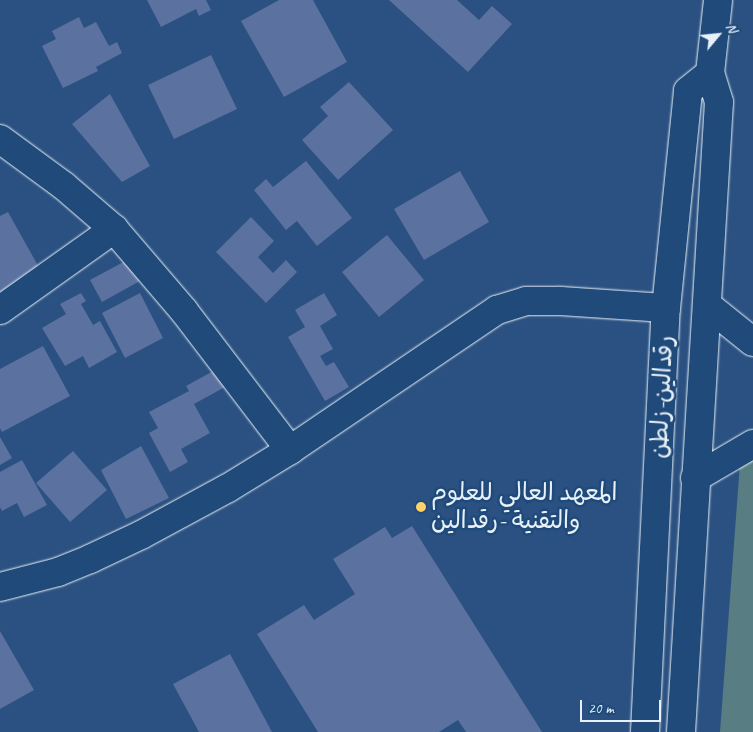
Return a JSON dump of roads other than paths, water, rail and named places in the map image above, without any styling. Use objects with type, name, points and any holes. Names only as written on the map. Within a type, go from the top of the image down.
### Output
[{"type":"street","name":"رقدالين-زلطن","points":[[681,732],[707,305],[710,212],[719,102],[710,72],[718,0]]},
{"type":"street","name":"رقدالين-زلطن","points":[[645,732],[666,308],[688,91],[710,72]]},
{"type":"street","points":[[6,151],[64,186],[114,229],[184,312],[290,450]]},
{"type":"street","points":[[0,310],[114,229]]},
{"type":"street","points":[[0,587],[58,572],[124,543],[228,488],[290,450],[497,310],[526,301],[560,301],[666,308]]},
{"type":"street","points":[[707,305],[753,342]]},
{"type":"street","points":[[695,478],[753,444]]},
{"type":"place","name":"المعهد العالي للعلوم والتقنية -رقدالين","points":[[421,507]]}]
